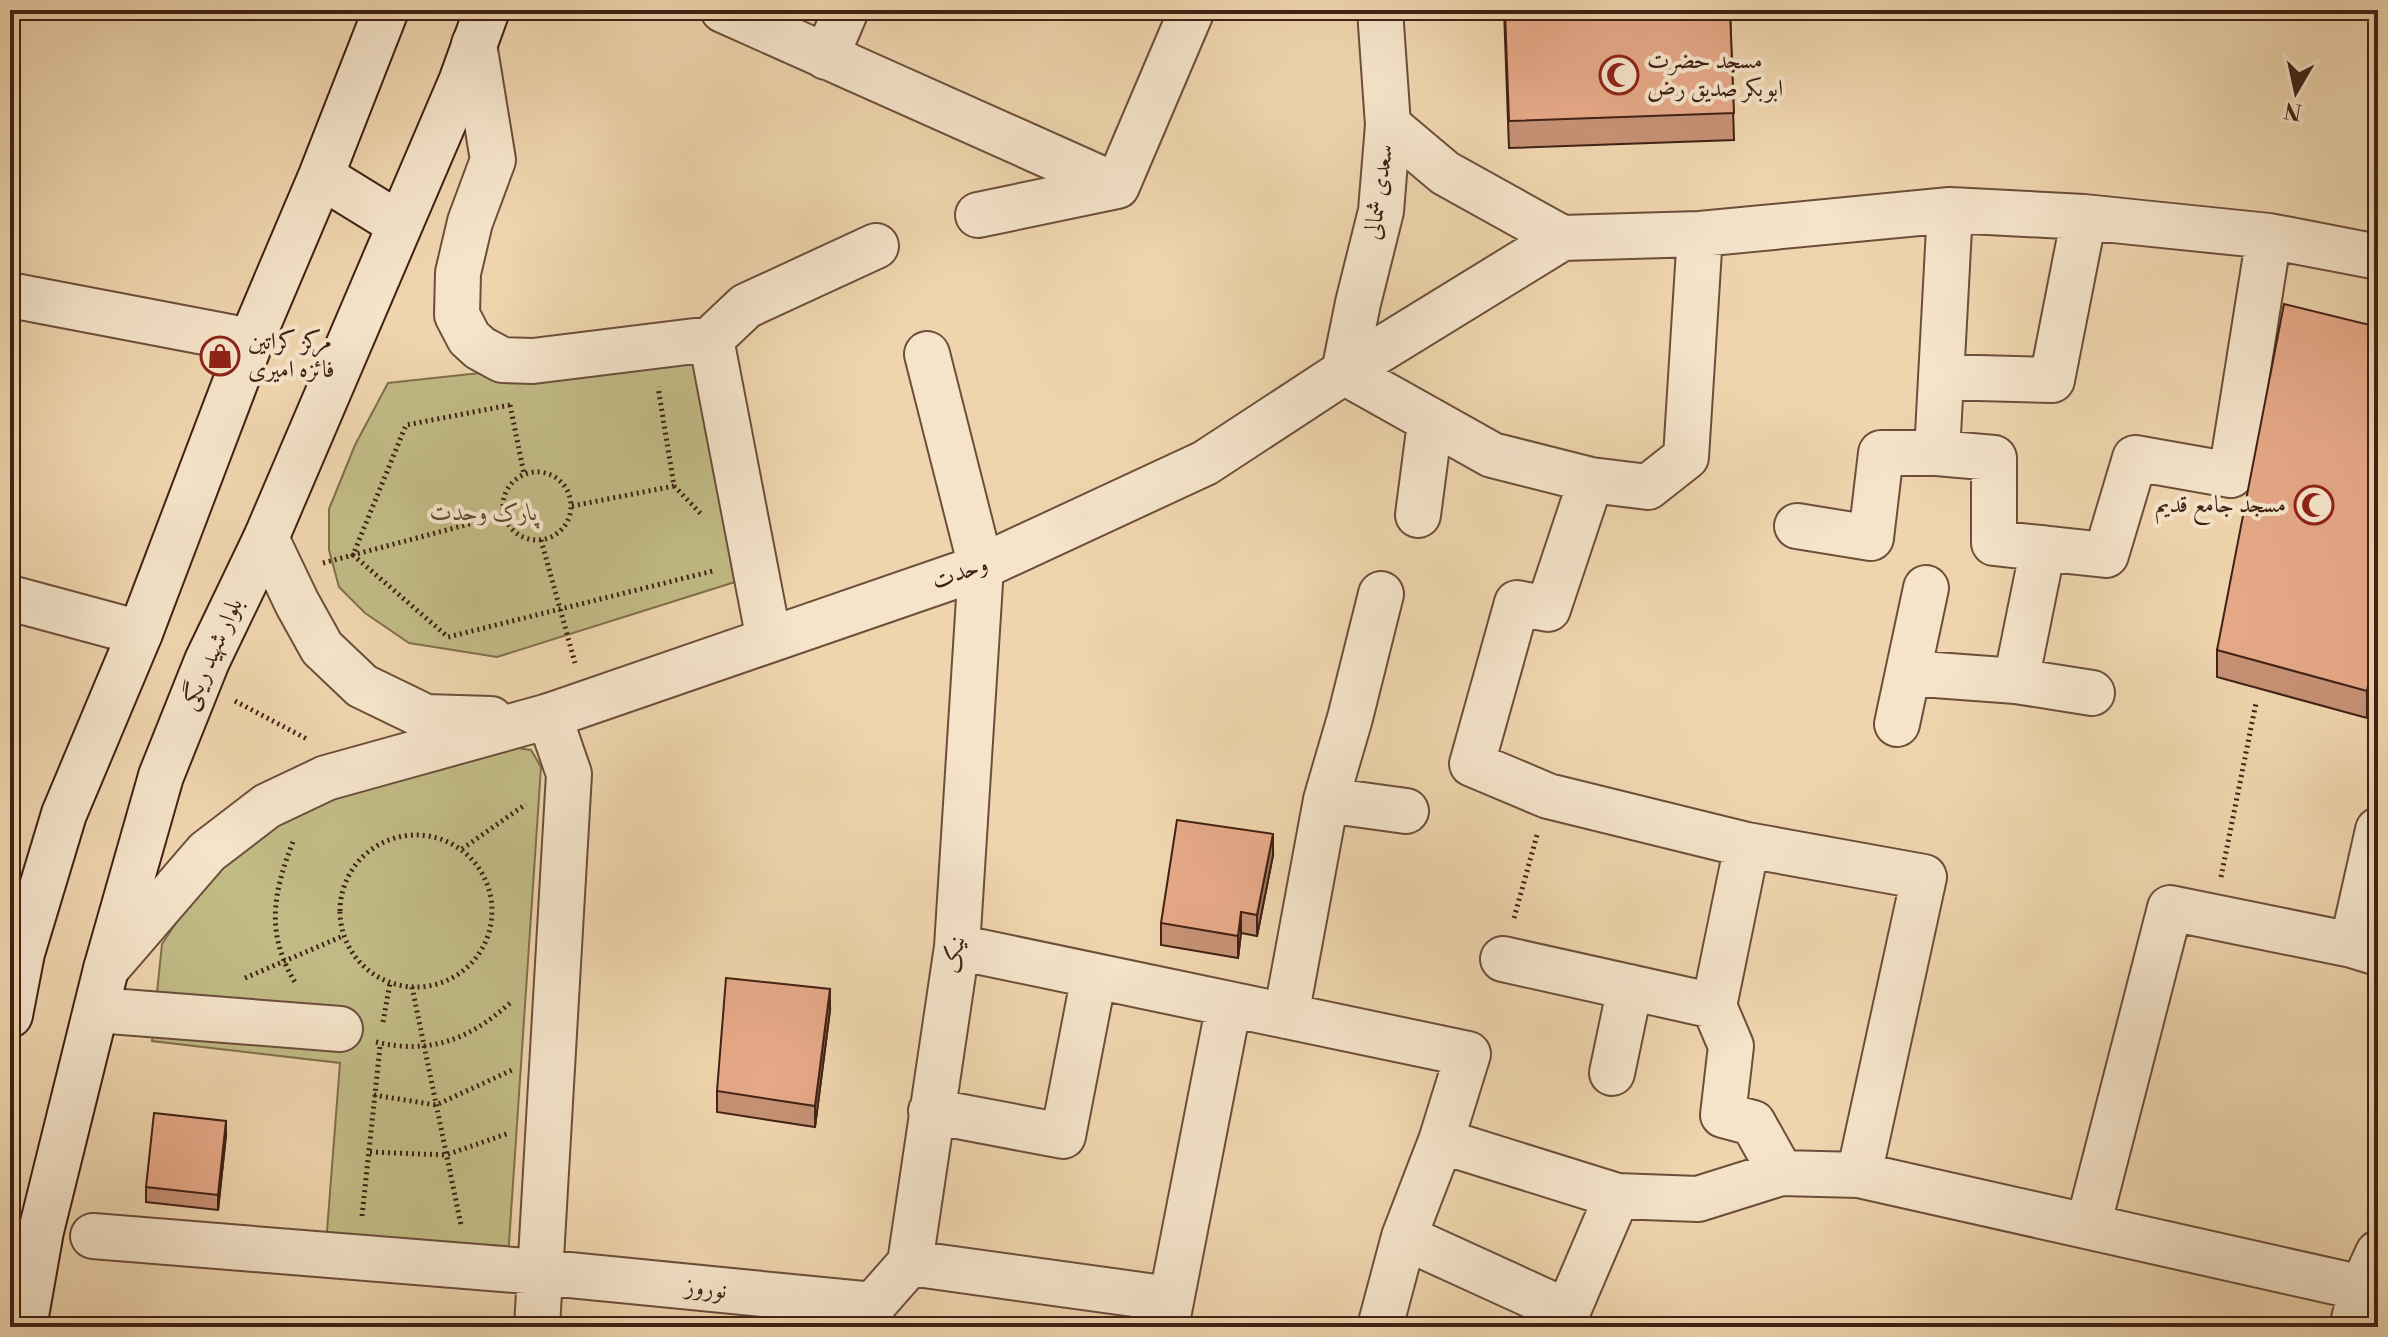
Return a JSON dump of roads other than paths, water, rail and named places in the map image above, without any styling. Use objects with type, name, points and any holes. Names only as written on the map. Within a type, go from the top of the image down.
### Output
[{"type":"street","points":[[723,10],[1117,186]]},
{"type":"street","points":[[826,57],[846,10]]},
{"type":"street","points":[[1117,186],[1192,10]]},
{"type":"street","name":"سعدی شمالی","points":[[1344,372],[1381,211],[1388,125],[1380,10]]},
{"type":"street","points":[[10,1015],[16,953],[64,814],[140,633],[251,341],[321,176],[377,22]]},
{"type":"street","points":[[481,27],[493,160],[470,222],[458,273],[457,315],[469,338],[480,348],[502,360],[533,361],[711,339],[746,306],[876,246]]},
{"type":"street","name":"بلوار شهید ریگی","points":[[24,1327],[41,1231],[102,990],[161,776],[199,682],[275,556],[399,224],[461,82],[481,27]]},
{"type":"street","points":[[1388,125],[1445,173],[1562,238],[1700,234],[1950,210],[2084,217],[2269,236],[2378,257]]},
{"type":"street","points":[[321,176],[399,224]]},
{"type":"street","points":[[978,215],[1117,186]]},
{"type":"street","points":[[1937,453],[1950,210]]},
{"type":"street","points":[[1941,377],[2052,380],[2084,217]]},
{"type":"street","points":[[1344,372],[1430,423],[1492,455],[1591,480],[1648,487],[1686,457],[1700,234]]},
{"type":"street","points":[[1797,526],[1871,538],[1881,453],[1937,453],[1994,458],[1994,543],[2106,555],[2135,458],[2231,475],[2269,236]]},
{"type":"street","name":"وحدت","points":[[568,710],[981,567],[1205,463],[1344,372],[1562,238]]},
{"type":"street","points":[[10,295],[251,341]]},
{"type":"street","points":[[711,339],[769,640]]},
{"type":"street","name":"نیک","points":[[910,1263],[957,947],[981,567],[927,354]]},
{"type":"street","points":[[1418,515],[1430,423]]},
{"type":"street","points":[[1591,480],[1548,609],[1517,603],[1472,764],[1548,796],[1747,845],[1924,877],[1859,1175]]},
{"type":"street","points":[[2016,681],[2043,548]]},
{"type":"street","points":[[275,556],[322,648],[362,686],[426,717],[477,719],[568,710]]},
{"type":"street","points":[[1897,724],[1926,588]]},
{"type":"street","points":[[1286,1016],[1326,800],[1381,594]]},
{"type":"street","points":[[10,598],[140,633]]},
{"type":"street","points":[[1908,673],[2016,681],[2092,693]]},
{"type":"street","points":[[360,1036],[102,990],[207,852],[267,806],[344,773],[568,710]]},
{"type":"street","points":[[537,1327],[569,774],[568,710]]},
{"type":"street","points":[[1326,800],[1406,811]]},
{"type":"street","points":[[2088,1226],[2170,908],[2365,949],[2378,830]]},
{"type":"street","points":[[1747,845],[1714,1006],[1731,1046],[1723,1115],[1753,1123],[1781,1173]]},
{"type":"street","points":[[957,947],[1468,1054],[1441,1141],[1404,1237],[1380,1327]]},
{"type":"street","points":[[1503,959],[1714,1006]]},
{"type":"street","points":[[931,1111],[1063,1136],[1094,976]]},
{"type":"street","points":[[1612,1073],[1630,987]]},
{"type":"street","points":[[871,1316],[910,1263],[1168,1313],[1229,1004]]},
{"type":"street","points":[[1441,1141],[1617,1196],[1698,1199],[1781,1173],[1859,1175],[2364,1289]]},
{"type":"street","points":[[1404,1237],[1564,1319],[1617,1196]]},
{"type":"street","name":"نوروز","points":[[93,1236],[539,1272],[871,1316]]},
{"type":"place","name":"مسجد حضرت ابوبکر صدیق رض","points":[[1619,75]]},
{"type":"place","name":"مرکز کراتین فائزه امیری","points":[[220,356]]},
{"type":"place","name":"مسجد جامع قدیم","points":[[2314,505]]},
{"type":"park label","name":"پارک وحدت","points":[[484,513]]}]
